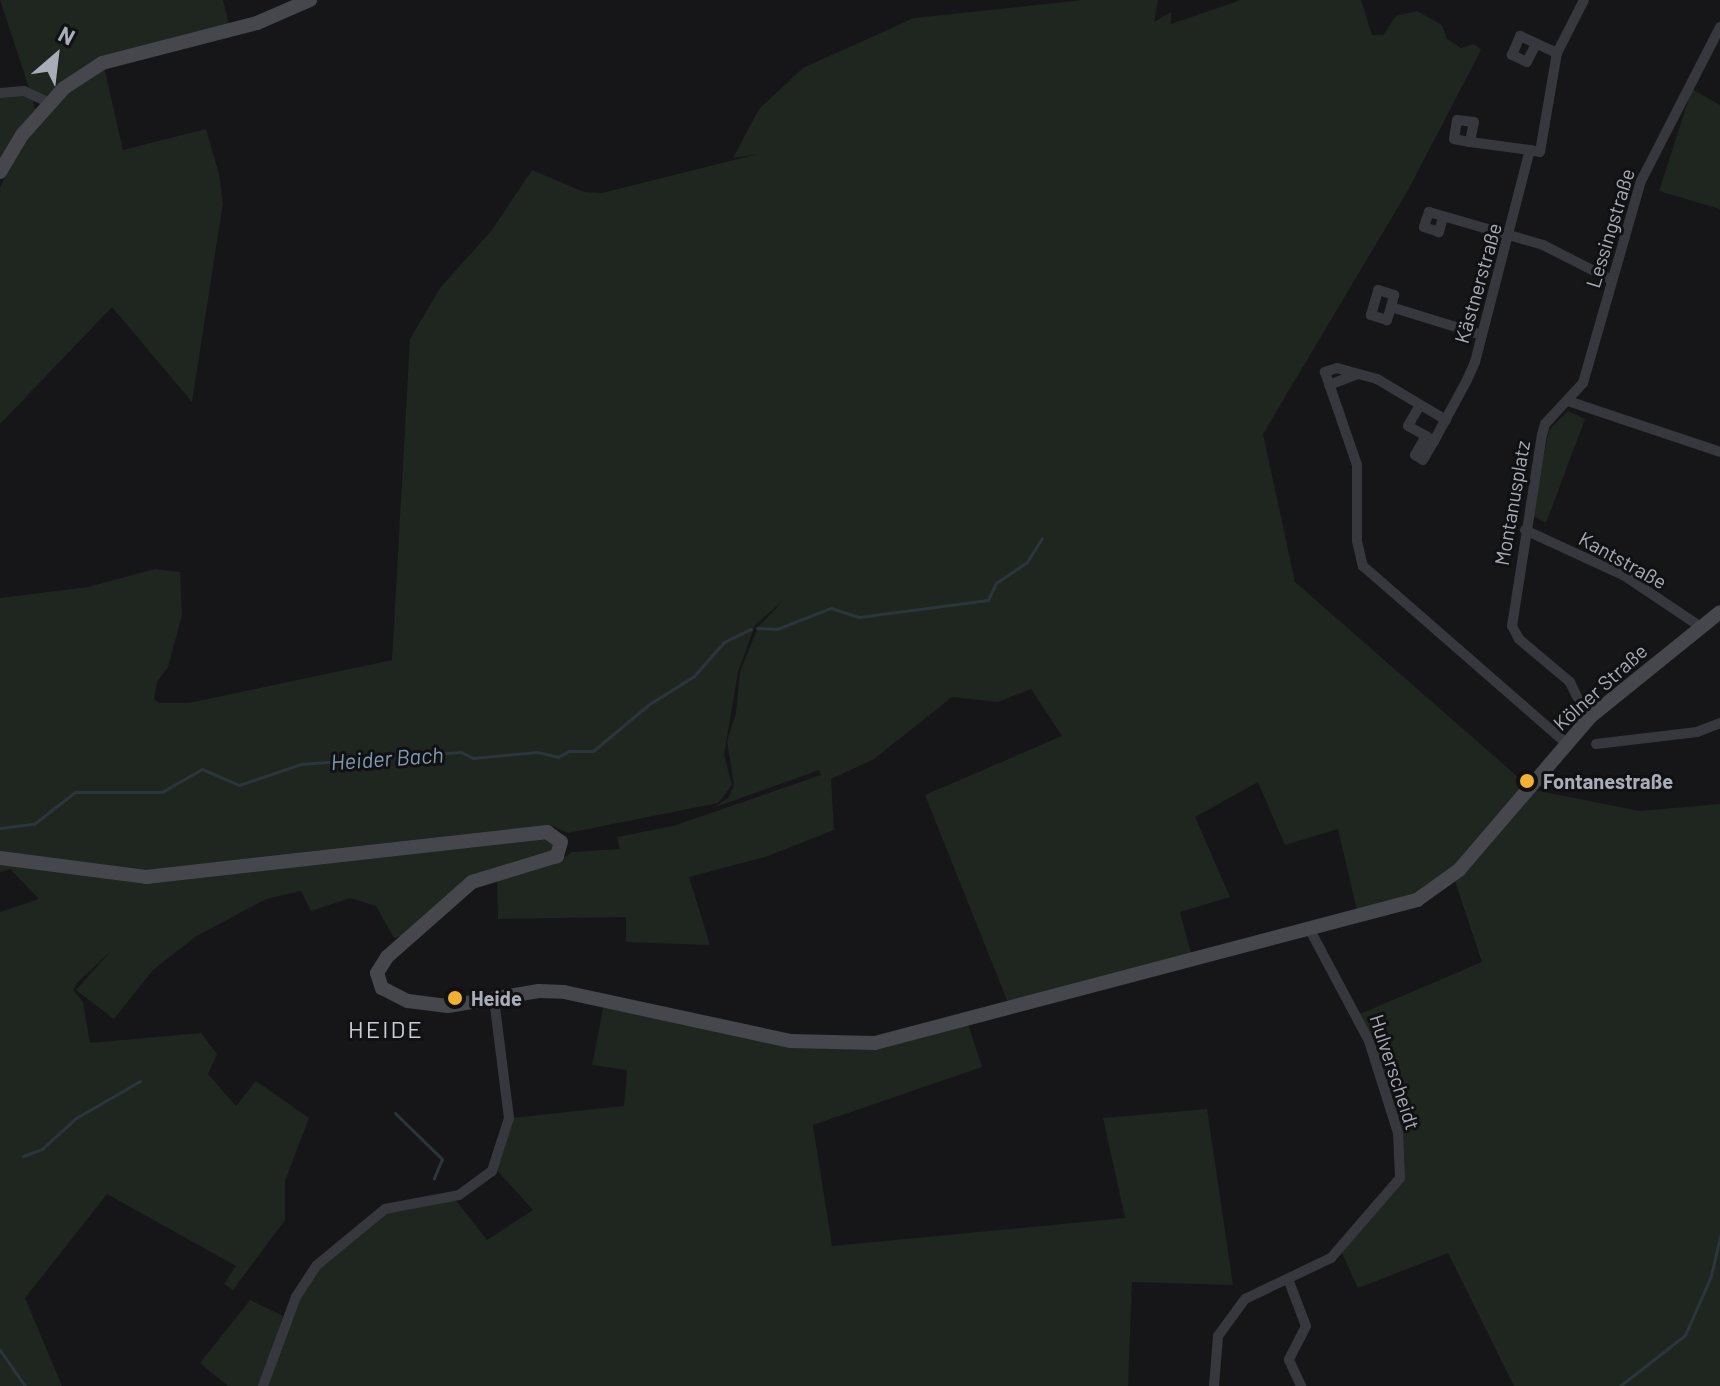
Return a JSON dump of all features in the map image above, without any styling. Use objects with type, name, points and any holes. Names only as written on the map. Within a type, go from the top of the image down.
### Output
[{"type":"main road","points":[[0,172],[50,103],[102,63],[257,23],[310,0]]},
{"type":"main road","name":"Kölner Straße","points":[[494,1000],[564,992],[790,1041],[862,1044],[1396,908],[1434,890],[1459,870],[1566,743],[1604,704],[1720,612]]},
{"type":"main road","points":[[0,858],[146,877],[539,832],[560,840],[554,859],[488,873],[462,890],[387,957],[378,982],[389,994],[414,1003],[448,1006],[494,1000]]},
{"type":"street","points":[[1470,142],[1540,152],[1545,145],[1557,53],[1584,0]]},
{"type":"street","name":"Lessingstraße","points":[[1568,401],[1583,383],[1641,181],[1720,27]]},
{"type":"street","points":[[1536,44],[1557,53]]},
{"type":"street","points":[[0,93],[24,91],[50,103]]},
{"type":"street","name":"Kästnerstraße","points":[[1420,405],[1408,426],[1430,438],[1446,420],[1467,380],[1511,236],[1530,150]]},
{"type":"street","points":[[1443,217],[1543,245],[1612,280]]},
{"type":"street","points":[[1391,307],[1482,335]]},
{"type":"street","points":[[1446,420],[1377,379],[1337,368],[1325,372],[1357,465],[1357,541],[1363,566],[1566,743]]},
{"type":"street","points":[[1568,401],[1720,452]]},
{"type":"street","name":"Montanusplatz","points":[[1568,401],[1545,424],[1512,621],[1514,634],[1570,682],[1577,697]]},
{"type":"street","name":"Kantstraße","points":[[1525,530],[1625,576],[1701,627]]},
{"type":"street","points":[[1596,744],[1697,732],[1720,723]]},
{"type":"street","name":"Hulverscheidt","points":[[1214,1386],[1221,1331],[1245,1299],[1331,1258],[1393,1189],[1400,1169],[1398,1133],[1369,1041],[1311,932]]},
{"type":"street","points":[[263,1386],[296,1297],[317,1265],[385,1209],[459,1195],[492,1171],[509,1118],[494,1000]]},
{"type":"street","points":[[1288,1279],[1306,1326],[1289,1360],[1301,1386]]},
{"type":"shaded area","points":[[0,0],[223,0],[230,29],[112,62],[50,101],[30,91]]},
{"type":"shaded area","points":[[1083,0],[1158,0],[1154,22],[1171,12],[1171,24],[1241,0],[1361,0],[1372,35],[1383,35],[1396,16],[1417,11],[1442,25],[1447,39],[1461,48],[1474,44],[1481,50],[1407,192],[1263,434],[1295,582],[1526,784],[1455,866],[1414,895],[1358,915],[1338,829],[1285,845],[1258,782],[1195,817],[1230,897],[1180,912],[1192,957],[1009,1005],[925,795],[1062,736],[1031,689],[998,702],[952,697],[874,759],[831,779],[834,830],[765,857],[689,877],[710,945],[626,942],[626,917],[498,919],[497,875],[553,865],[572,852],[620,849],[617,837],[673,826],[821,775],[819,770],[713,808],[728,798],[734,785],[727,741],[736,713],[740,672],[758,627],[785,599],[755,625],[738,672],[724,755],[732,785],[718,803],[568,833],[550,825],[521,830],[552,841],[554,849],[543,856],[478,874],[405,935],[394,938],[376,906],[350,898],[311,911],[301,891],[266,899],[195,937],[153,970],[114,1019],[76,990],[111,951],[77,983],[73,990],[83,1002],[90,1043],[201,1033],[217,1054],[208,1074],[236,1106],[256,1081],[309,1118],[285,1181],[285,1220],[233,1290],[224,1284],[236,1266],[107,1194],[25,1298],[62,1386],[0,1386],[0,912],[39,899],[10,869],[0,872],[0,598],[88,587],[155,569],[180,572],[182,615],[168,667],[157,682],[154,699],[159,703],[189,703],[392,660],[410,339],[440,288],[492,230],[532,170],[584,192],[602,193],[758,154],[733,158],[759,109],[803,68],[914,18]]},
{"type":"shaded area","points":[[104,67],[123,150],[206,129],[219,174],[223,203],[192,402],[112,307],[0,424],[0,188],[15,154],[61,94]]},
{"type":"shaded area","points":[[1692,89],[1720,105],[1720,209],[1659,191]]},
{"type":"shaded area","points":[[19,95],[32,98],[36,112],[0,170],[0,97]]},
{"type":"shaded area","points":[[1568,411],[1585,419],[1546,523],[1532,515],[1549,430]]},
{"type":"shaded area","points":[[1534,790],[1640,811],[1720,804],[1720,1386],[1514,1386],[1448,1253],[1358,1288],[1342,1253],[1405,1176],[1374,1045],[1360,1014],[1482,962],[1455,881]]},
{"type":"shaded area","points":[[604,1004],[824,1049],[849,1049],[968,1024],[982,1067],[813,1125],[832,1246],[1125,1218],[1103,1118],[1207,1109],[1233,1285],[1132,1282],[1128,1386],[264,1386],[311,1275],[385,1211],[454,1198],[487,1240],[533,1210],[495,1168],[511,1118],[624,1106],[627,1070],[592,1065]]},
{"type":"shaded area","points":[[250,1300],[283,1316],[261,1386],[228,1386],[200,1363]]},
{"type":"waterway","name":"Heider Bach","points":[[757,628],[777,629],[831,608],[859,617],[988,600],[996,583],[1027,562],[1042,538]]},
{"type":"waterway","name":"Heider Bach","points":[[0,828],[34,824],[75,792],[162,792],[202,769],[239,785],[301,764],[461,752],[473,758],[537,752],[558,757],[569,751],[593,751],[648,705],[694,676],[724,642],[751,629]]},
{"type":"waterway","points":[[23,1156],[42,1149],[76,1118],[140,1081]]},
{"type":"waterway","points":[[395,1113],[442,1159],[434,1178]]},
{"type":"waterway","points":[[1620,1386],[1685,1335],[1711,1276],[1720,1236]]},
{"type":"waterway","points":[[0,1350],[25,1386]]},
{"type":"place","name":"Fontanestraße","points":[[1527,781]]},
{"type":"place","name":"Heide","points":[[455,998]]},
{"type":"district","name":"HEIDE","points":[[386,1029]]}]
